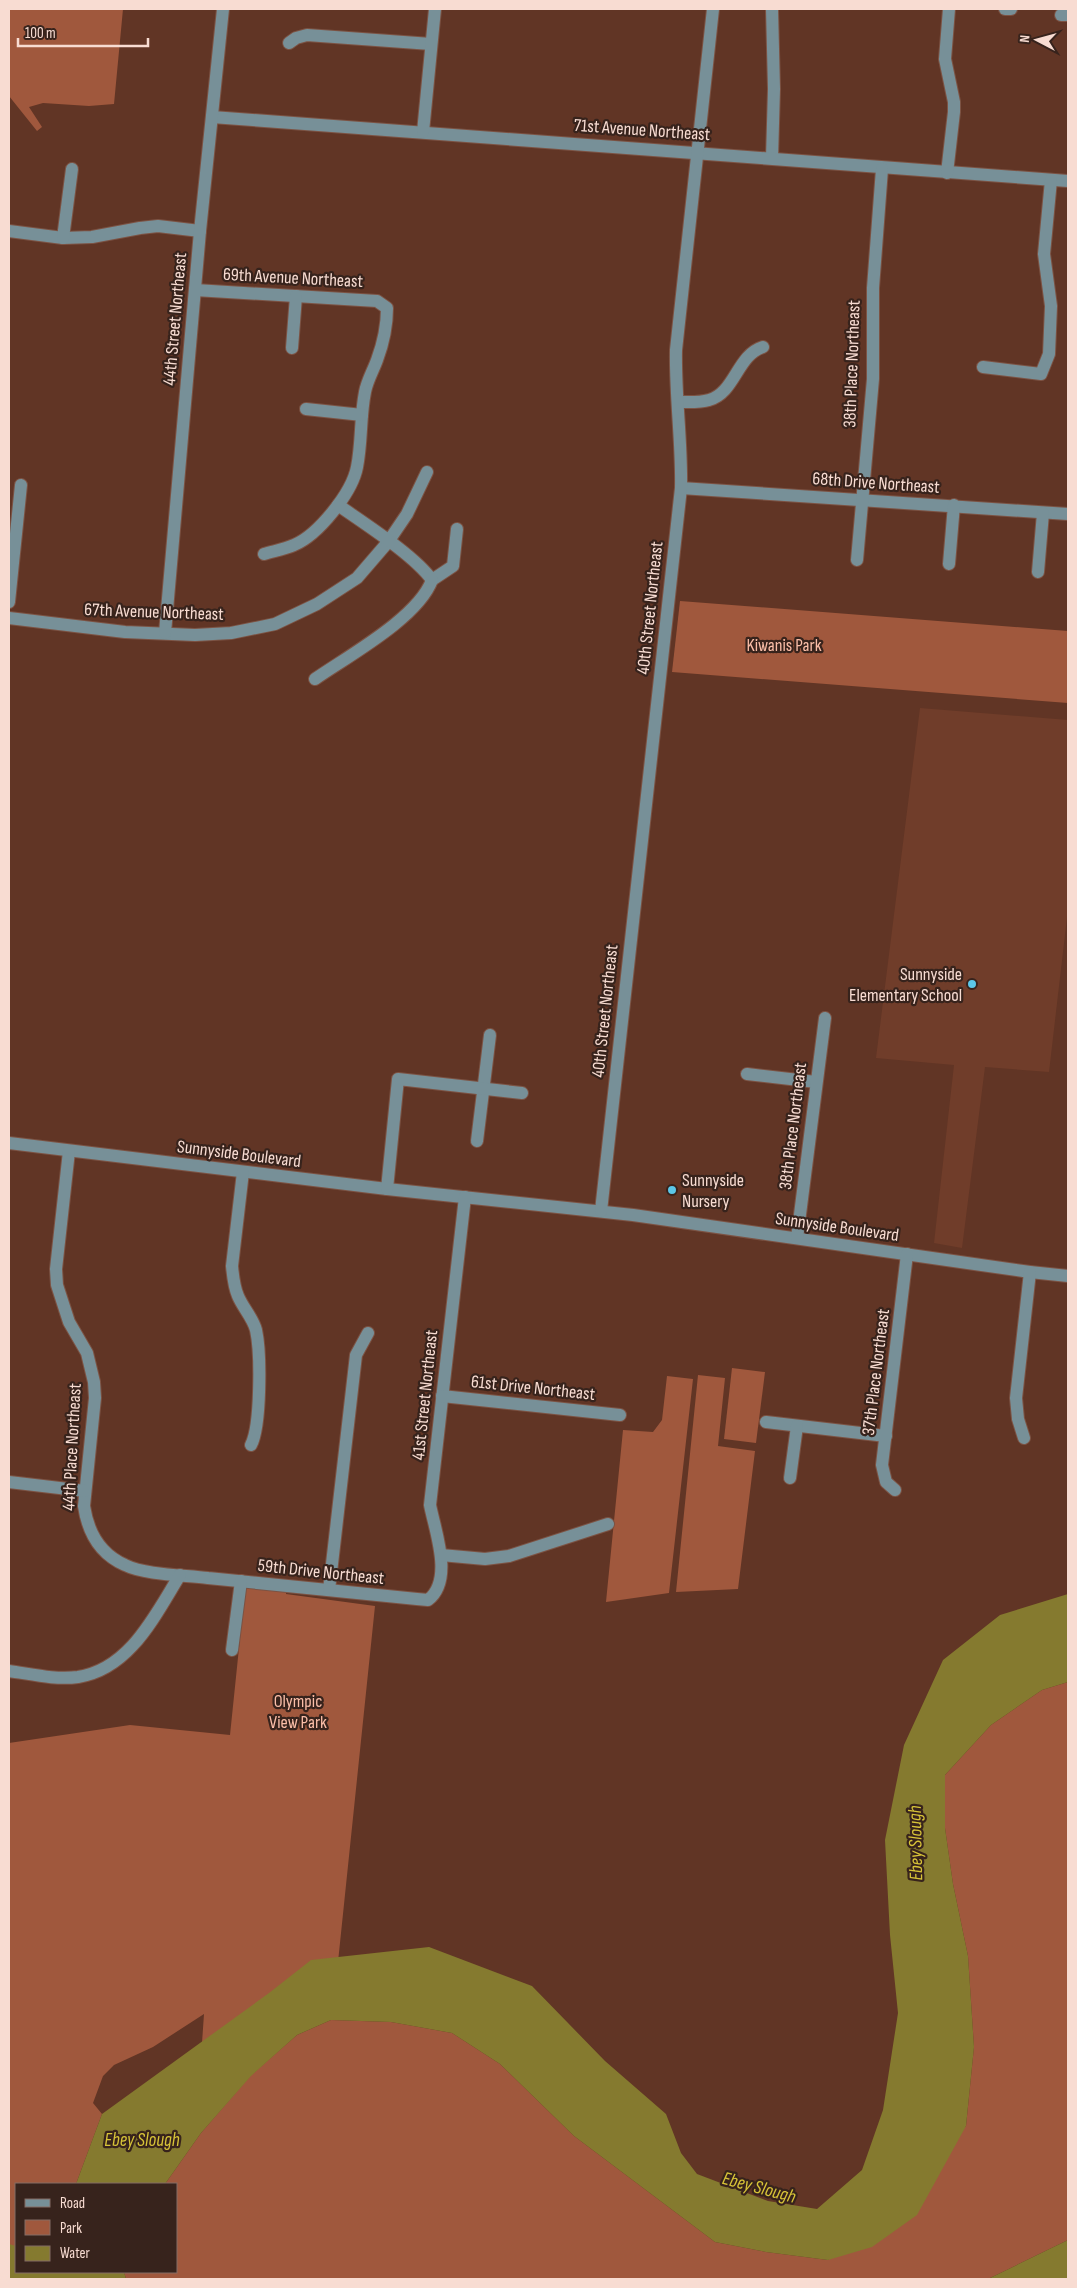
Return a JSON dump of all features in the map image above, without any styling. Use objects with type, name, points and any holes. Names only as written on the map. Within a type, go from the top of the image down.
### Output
[{"type":"street","name":"44th Street Northeast","points":[[165,633],[200,231],[223,9]]},
{"type":"street","points":[[423,132],[435,9]]},
{"type":"street","name":"40th Street Northeast","points":[[601,1210],[681,488],[682,460],[676,350],[713,9]]},
{"type":"street","points":[[772,9],[774,88],[772,158]]},
{"type":"street","points":[[947,173],[954,102],[945,59],[949,9]]},
{"type":"street","points":[[1005,9],[1010,9]]},
{"type":"street","points":[[290,43],[296,38],[307,35],[431,44]]},
{"type":"street","name":"71st Avenue Northeast","points":[[212,117],[697,152],[882,169],[1068,181]]},
{"type":"street","points":[[63,238],[72,169]]},
{"type":"street","name":"38th Place Northeast","points":[[857,560],[872,379],[873,288],[882,169]]},
{"type":"street","points":[[983,367],[1041,374],[1049,354],[1051,306],[1044,254],[1051,180]]},
{"type":"street","points":[[9,231],[63,238],[92,237],[158,226],[200,231]]},
{"type":"street","name":"69th Avenue Northeast","points":[[195,290],[376,301],[387,308],[387,322],[378,359],[365,390],[362,415]]},
{"type":"street","points":[[292,348],[296,296]]},
{"type":"street","points":[[678,402],[700,402],[715,398],[724,391],[748,355],[763,347]]},
{"type":"street","points":[[264,554],[295,545],[318,527],[338,505],[351,486],[357,469],[362,433],[362,415],[306,410]]},
{"type":"street","name":"67th Avenue Northeast","points":[[9,618],[125,632],[195,635],[230,633],[275,624],[317,604],[357,578],[388,542],[407,514],[427,472]]},
{"type":"street","points":[[9,602],[21,485]]},
{"type":"street","name":"68th Drive Northeast","points":[[681,488],[1068,514]]},
{"type":"street","points":[[338,505],[427,572],[432,580]]},
{"type":"street","points":[[949,564],[954,505]]},
{"type":"street","points":[[1038,572],[1043,512]]},
{"type":"street","points":[[315,678],[402,618],[424,596],[432,580],[453,566],[457,529]]},
{"type":"street","name":"38th Place Northeast","points":[[797,1238],[825,1018]]},
{"type":"street","points":[[477,1141],[490,1035]]},
{"type":"street","points":[[747,1074],[816,1082]]},
{"type":"street","points":[[386,1189],[398,1079],[522,1093]]},
{"type":"street","name":"Sunnyside Boulevard","points":[[9,1143],[386,1189],[601,1210],[1068,1276]]},
{"type":"street","name":"44th Place Northeast","points":[[69,1151],[56,1269],[61,1301],[69,1322],[88,1353],[94,1382],[84,1506],[86,1520],[94,1541],[104,1551],[126,1566],[180,1575]]},
{"type":"street","points":[[244,1172],[232,1266],[233,1280],[238,1297],[256,1329],[258,1406],[255,1437],[251,1445]]},
{"type":"street","name":"41st Street Northeast","points":[[435,1595],[439,1588],[441,1555],[430,1505],[465,1197]]},
{"type":"street","name":"37th Place Northeast","points":[[895,1490],[886,1482],[882,1466],[907,1254]]},
{"type":"street","points":[[1024,1438],[1018,1419],[1016,1398],[1030,1272]]},
{"type":"street","points":[[329,1590],[356,1354],[368,1333]]},
{"type":"street","name":"61st Drive Northeast","points":[[442,1396],[620,1414]]},
{"type":"street","points":[[766,1422],[886,1436]]},
{"type":"street","points":[[790,1478],[797,1426]]},
{"type":"street","points":[[9,1482],[85,1490]]},
{"type":"street","points":[[441,1555],[485,1559],[508,1556],[608,1524]]},
{"type":"street","points":[[9,1671],[65,1678],[91,1673],[106,1667],[133,1646],[180,1575],[241,1581]]},
{"type":"street","name":"59th Drive Northeast","points":[[232,1650],[241,1581],[422,1600],[428,1600],[435,1595]]},
{"type":"shaded area","name":"Sunnyside Elementary School","points":[[920,708],[1068,720],[1068,909],[1049,1072],[985,1067],[962,1248],[934,1243],[954,1065],[876,1058]]},
{"type":"green space","points":[[9,9],[123,9],[114,104],[89,106],[43,103],[29,107],[42,127],[37,131],[9,96]]},
{"type":"green space","name":"Kiwanis Park","points":[[680,601],[1068,631],[1068,703],[672,672]]},
{"type":"green space","points":[[732,1368],[765,1372],[756,1443],[724,1439]]},
{"type":"green space","points":[[698,1375],[725,1378],[718,1446],[755,1451],[738,1589],[676,1592]]},
{"type":"green space","points":[[667,1376],[693,1379],[669,1593],[606,1602],[623,1430],[653,1432],[662,1420]]},
{"type":"green space","name":"Olympic View Park","points":[[246,1580],[286,1584],[286,1594],[375,1606],[338,1962],[202,2043],[204,2014],[153,2047],[114,2065],[103,2076],[93,2103],[102,2114],[76,2183],[15,2183],[15,2273],[9,2279],[9,1743],[130,1725],[230,1735]]},
{"type":"green space","points":[[1068,1682],[1068,2240],[988,2279],[126,2279],[124,2273],[178,2273],[178,2183],[166,2183],[201,2133],[251,2075],[297,2035],[331,2020],[391,2022],[452,2033],[500,2064],[574,2136],[715,2242],[766,2252],[828,2260],[966,2126],[974,2047],[968,1956],[953,1884],[945,1828],[945,1775],[991,1725],[1042,1690]]},
{"type":"water","name":"Ebey Slough","points":[[1068,1594],[1068,1682],[1042,1690],[991,1725],[945,1775],[945,1828],[953,1884],[968,1956],[974,2047],[966,2126],[917,2215],[872,2247],[828,2260],[766,2252],[715,2242],[574,2136],[500,2064],[452,2033],[391,2022],[331,2020],[297,2035],[251,2076],[201,2133],[166,2183],[76,2183],[102,2114],[269,1993],[311,1960],[429,1947],[532,1986],[605,2061],[666,2114],[681,2153],[697,2174],[768,2201],[817,2209],[862,2170],[883,2110],[898,2013],[890,1935],[885,1840],[904,1745],[943,1660],[1000,1615]]},
{"type":"water","points":[[1068,2240],[1068,2279],[988,2279]]},
{"type":"water","points":[[9,2244],[15,2246],[15,2273],[124,2273],[126,2279],[9,2279]]},
{"type":"place","name":"Sunnyside Elementary School","points":[[972,984]]},
{"type":"place","name":"Sunnyside Nursery","points":[[672,1190]]}]
